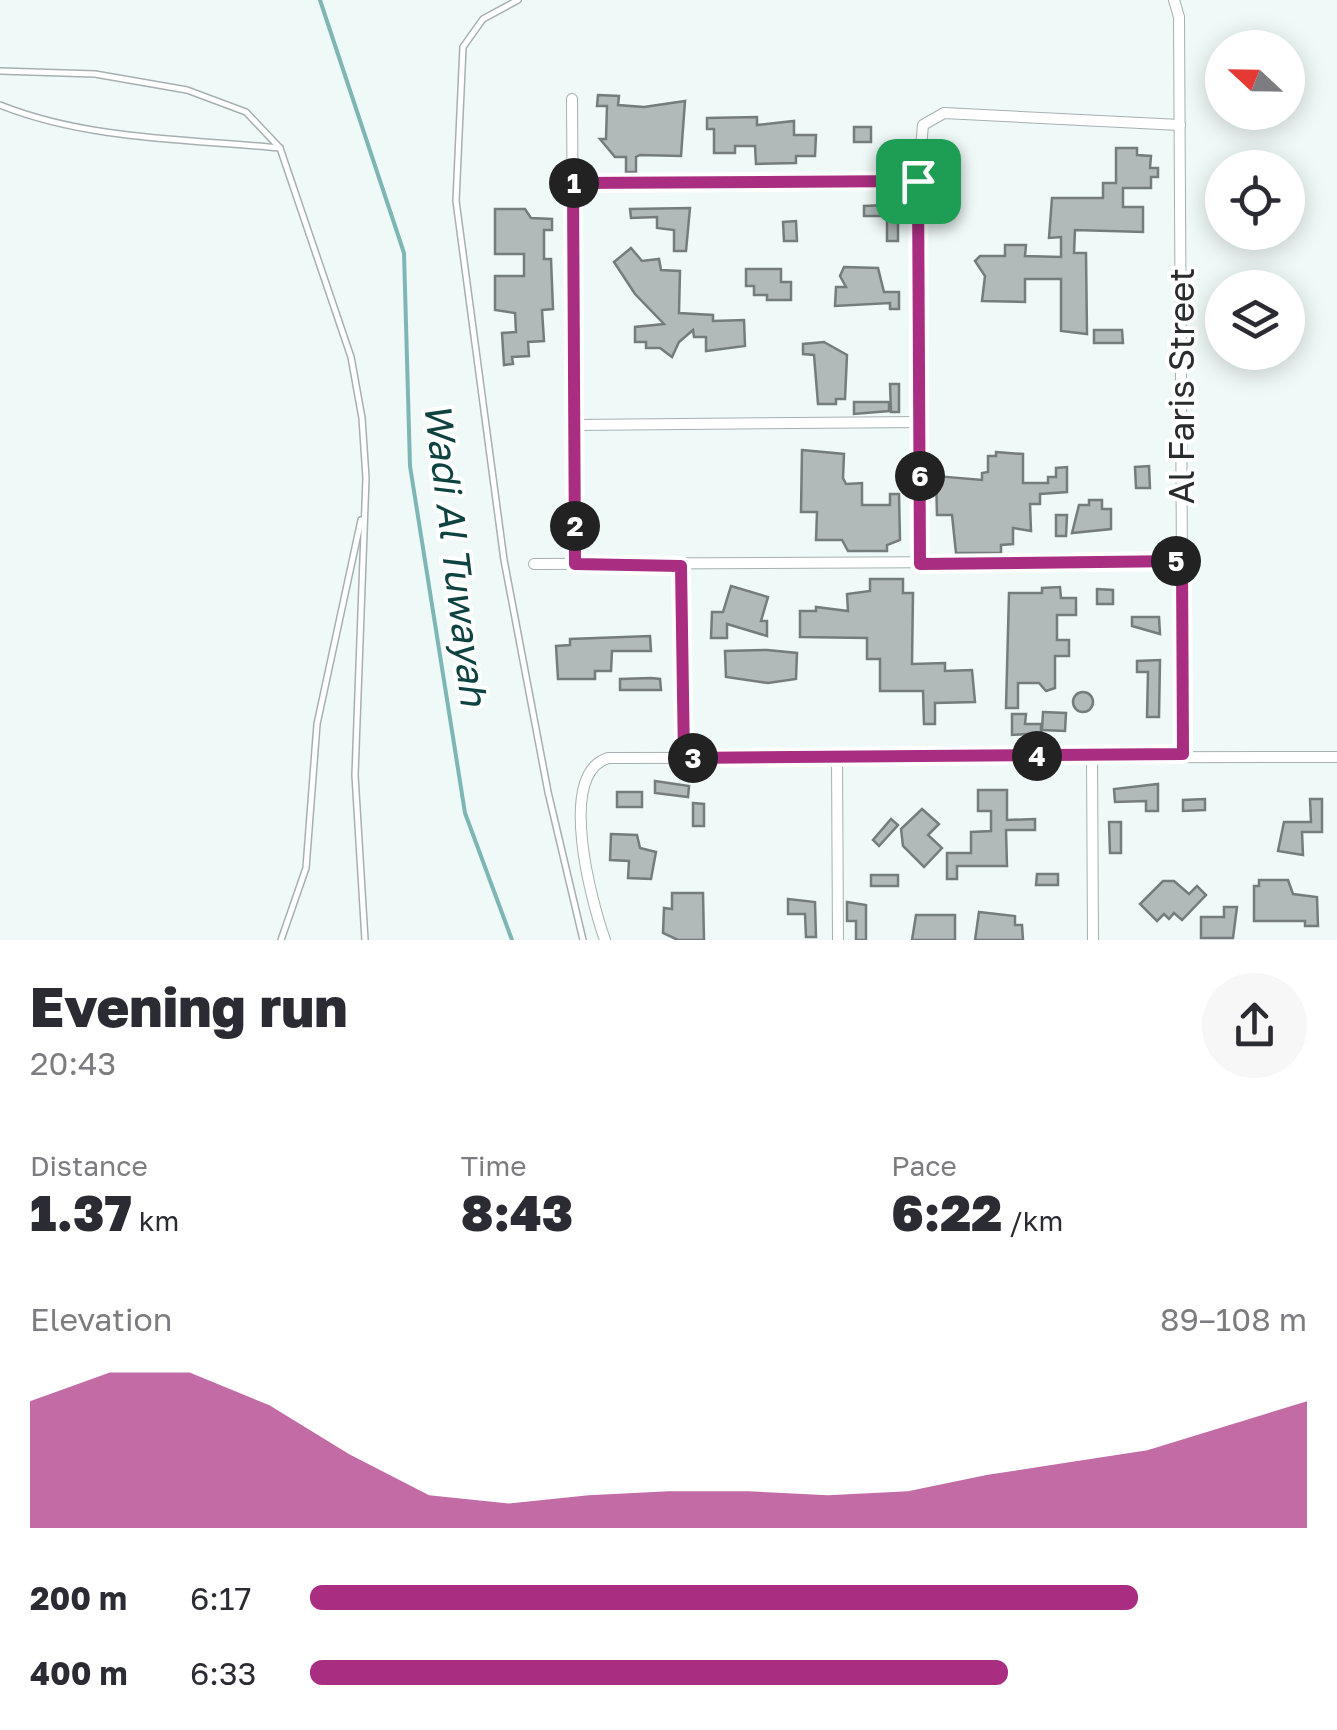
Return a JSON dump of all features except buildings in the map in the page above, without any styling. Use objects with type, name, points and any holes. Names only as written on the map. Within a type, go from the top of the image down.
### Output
[{"type":"street","name":"Al Faris Street","points":[[1174,0],[1179,18],[1183,754]]},
{"type":"street","name":"Al Faris Street","points":[[1179,18],[1186,0]]},
{"type":"street","points":[[572,100],[575,564]]},
{"type":"street","points":[[920,564],[919,133],[936,114],[1180,125]]},
{"type":"street","points":[[573,183],[918,181]]},
{"type":"street","points":[[574,425],[920,422]]},
{"type":"street","points":[[534,564],[1182,561]]},
{"type":"street","points":[[681,566],[684,758]]},
{"type":"street","points":[[605,940],[586,879],[582,821],[586,776],[591,767],[608,758],[1183,754],[1337,757]]},
{"type":"street","points":[[837,756],[838,940]]},
{"type":"street","points":[[1092,756],[1093,940]]},
{"type":"lane","points":[[518,0],[483,19],[463,48],[456,201],[504,560],[548,792],[583,940]]},
{"type":"lane","points":[[0,72],[95,74],[187,90],[246,112],[280,148],[350,357],[366,448],[356,775],[365,940]]},
{"type":"lane","points":[[0,105],[46,122],[86,130],[280,148]]},
{"type":"lane","points":[[281,940],[304,881],[317,724],[365,508]]},
{"type":"waterway","name":"Wadi Al Tuwayah","points":[[320,0],[404,253],[410,466],[465,813],[512,940]]},
{"type":"route","points":[[918,181],[920,564],[1182,561],[1183,754],[684,758],[681,566],[575,564],[573,183],[918,181]]}]
